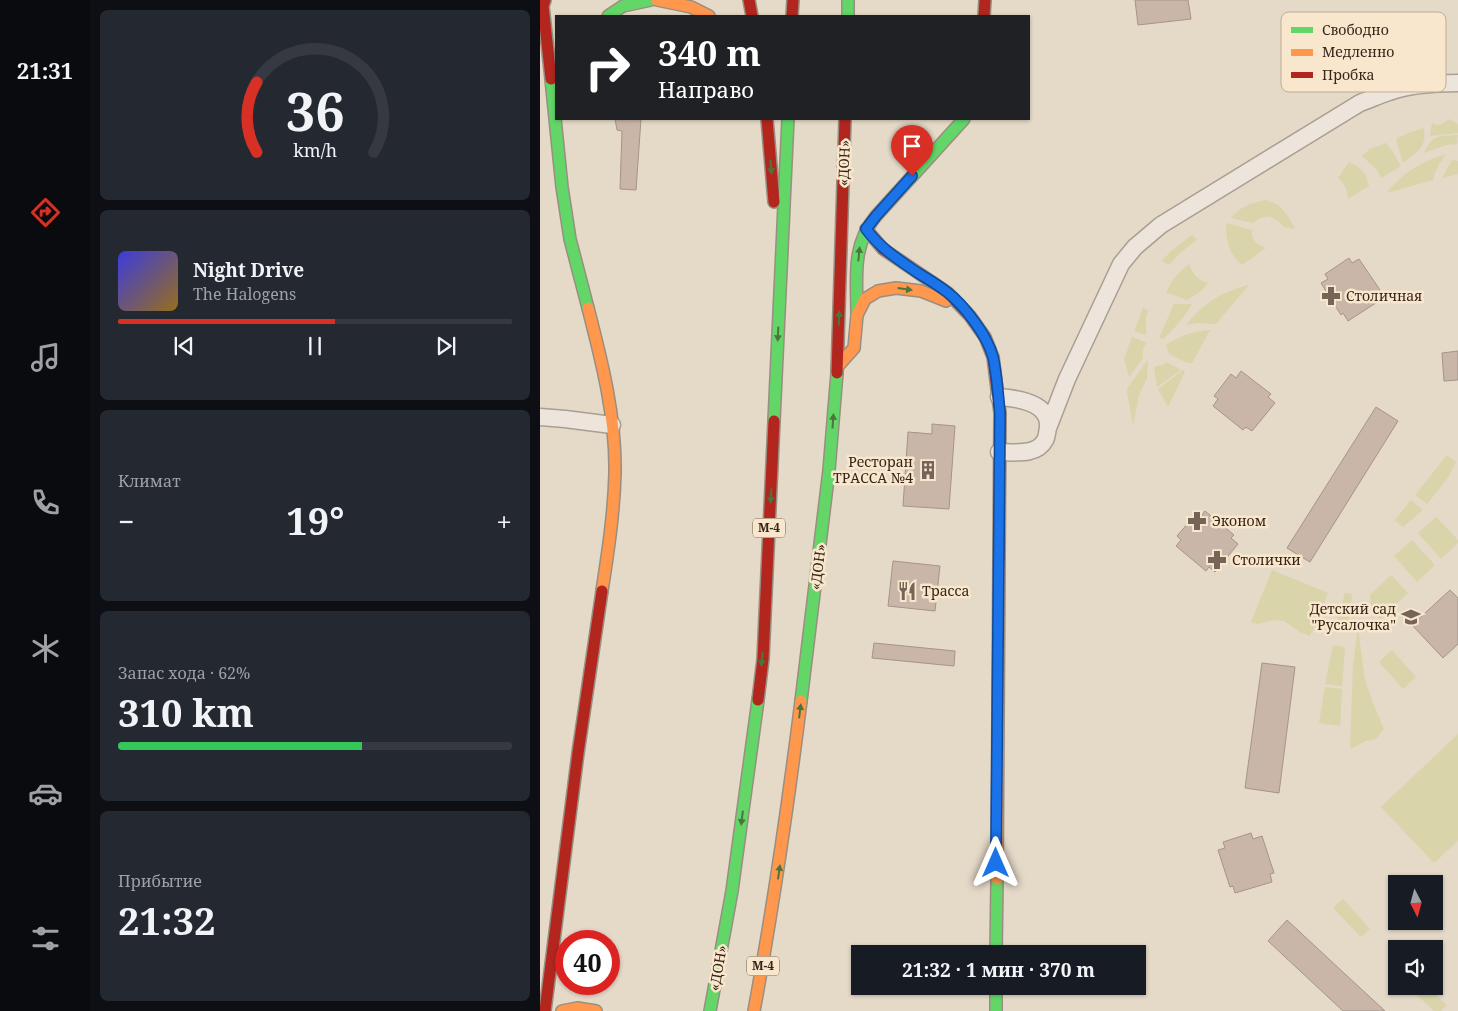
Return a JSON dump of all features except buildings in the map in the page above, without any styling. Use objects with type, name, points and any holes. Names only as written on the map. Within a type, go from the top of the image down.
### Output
[{"type":"main road","points":[[610,15],[623,6],[651,0]]},
{"type":"main road","points":[[657,0],[675,3],[704,12],[708,15]]},
{"type":"main road","points":[[749,0],[752,15]]},
{"type":"main road","points":[[792,15],[793,0]]},
{"type":"main road","points":[[848,0],[848,15]]},
{"type":"main road","points":[[984,15],[985,0]]},
{"type":"main road","points":[[543,2],[555,19]]},
{"type":"main road","points":[[543,2],[555,110]]},
{"type":"main road","points":[[544,1011],[554,947],[578,753],[612,522],[615,472],[612,425],[604,371],[570,239],[562,187],[556,120]]},
{"type":"main road","points":[[767,120],[781,285]]},
{"type":"main road","name":"«ДОН»","points":[[710,1011],[732,891],[763,659],[788,120]]},
{"type":"main road","name":"«ДОН»","points":[[754,1011],[771,920],[790,792],[829,470],[837,367],[845,120]]},
{"type":"main road","points":[[837,367],[854,348],[857,316],[858,258],[860,243],[866,229],[963,120]]},
{"type":"main road","points":[[866,229],[884,248],[948,293],[970,316],[985,337],[993,357],[1000,413],[996,945]]},
{"type":"main road","points":[[857,316],[865,299],[878,291],[896,288],[921,291],[942,299],[970,316]]},
{"type":"main road","points":[[996,995],[996,1011]]},
{"type":"main road","points":[[562,1011],[576,1008],[596,1011]]},
{"type":"street","points":[[999,452],[1037,450],[1045,440],[1066,379],[1121,264],[1135,247],[1161,225],[1360,104],[1388,92]]},
{"type":"street","points":[[998,397],[1026,401],[1038,400],[1050,394],[1066,379]]},
{"type":"street","points":[[1026,401],[1038,407],[1046,415],[1048,428]]},
{"type":"street","points":[[540,417],[612,425]]},
{"type":"shaded area","points":[[1449,119],[1458,124],[1458,133],[1430,136],[1432,123],[1436,125],[1441,124]]},
{"type":"shaded area","points":[[1424,128],[1422,146],[1403,163],[1396,139]]},
{"type":"shaded area","points":[[1458,135],[1457,144],[1446,145],[1424,153],[1431,142],[1437,137]]},
{"type":"shaded area","points":[[1386,143],[1401,166],[1381,178],[1377,170],[1362,156],[1370,149]]},
{"type":"shaded area","points":[[1446,154],[1436,170],[1433,180],[1387,193],[1406,173]]},
{"type":"shaded area","points":[[1452,160],[1458,161],[1458,174],[1442,178]]},
{"type":"shaded area","points":[[1349,162],[1367,177],[1369,186],[1348,199],[1346,187],[1338,178]]},
{"type":"shaded area","points":[[1266,200],[1278,205],[1288,216],[1295,229],[1284,227],[1277,220],[1269,217],[1262,218],[1253,223],[1231,218],[1247,206]]},
{"type":"shaded area","points":[[1226,223],[1252,230],[1252,237],[1255,242],[1266,248],[1242,265],[1234,256],[1229,246]]},
{"type":"shaded area","points":[[1192,235],[1197,240],[1181,252],[1169,265],[1162,261],[1171,251]]},
{"type":"shaded area","points":[[1189,264],[1196,276],[1208,283],[1206,286],[1187,300],[1166,292],[1175,277]]},
{"type":"shaded area","points":[[1249,285],[1216,324],[1197,323],[1186,325],[1199,310],[1214,299]]},
{"type":"shaded area","points":[[1174,304],[1192,304],[1171,331],[1163,339],[1159,338]]},
{"type":"shaded area","points":[[1143,308],[1148,310],[1146,335],[1134,331]]},
{"type":"shaded area","points":[[1210,330],[1192,363],[1185,362],[1169,354],[1166,345],[1171,342],[1192,333]]},
{"type":"shaded area","points":[[1132,337],[1147,343],[1143,350],[1143,358],[1129,377],[1124,359]]},
{"type":"shaded area","points":[[1148,360],[1147,378],[1139,395],[1133,425],[1127,392],[1128,387]]},
{"type":"shaded area","points":[[1166,362],[1181,370],[1157,387],[1154,367]]},
{"type":"shaded area","points":[[1183,370],[1185,372],[1168,407],[1158,389]]},
{"type":"shaded area","points":[[1447,455],[1456,462],[1447,479],[1427,504],[1415,495]]},
{"type":"shaded area","points":[[1411,500],[1423,510],[1403,527],[1395,520]]},
{"type":"shaded area","points":[[1436,517],[1458,540],[1458,543],[1441,559],[1418,533]]},
{"type":"shaded area","points":[[1412,540],[1435,565],[1417,582],[1394,556]]},
{"type":"shaded area","points":[[1272,570],[1328,593],[1310,636],[1300,632],[1284,621],[1274,620],[1258,624],[1251,622]]},
{"type":"shaded area","points":[[1391,575],[1408,593],[1380,619],[1371,609],[1370,595]]},
{"type":"shaded area","points":[[1345,593],[1352,594],[1347,633],[1335,631]]},
{"type":"shaded area","points":[[1358,629],[1365,680],[1384,729],[1376,739],[1366,741],[1350,749],[1353,665]]},
{"type":"shaded area","points":[[1333,645],[1345,647],[1342,686],[1325,684]]},
{"type":"shaded area","points":[[1392,650],[1416,677],[1403,689],[1379,662]]},
{"type":"shaded area","points":[[1325,687],[1342,689],[1340,726],[1319,723]]},
{"type":"shaded area","points":[[1458,734],[1458,841],[1434,863],[1381,807]]},
{"type":"shaded area","points":[[1343,899],[1370,929],[1361,937],[1333,908]]},
{"type":"shaded area","points":[[1417,995],[1436,995],[1447,1005],[1441,1011],[1434,1011]]},
{"type":"traffic: fast","points":[[610,15],[623,6],[651,0]]},
{"type":"traffic: fast","points":[[848,0],[848,15]]},
{"type":"traffic: fast","points":[[551,79],[555,118]]},
{"type":"traffic: fast","points":[[555,120],[562,187],[570,239],[588,308]]},
{"type":"traffic: fast","points":[[774,421],[788,120]]},
{"type":"traffic: fast","points":[[857,315],[857,263],[862,239],[868,227],[963,120]]},
{"type":"traffic: fast","points":[[801,701],[829,470],[837,373]]},
{"type":"traffic: fast","points":[[710,1011],[732,891],[758,700]]},
{"type":"traffic: fast","points":[[996,945],[997,879]]},
{"type":"traffic: fast","points":[[996,995],[996,1011]]},
{"type":"traffic: slow","points":[[657,0],[691,7],[707,15]]},
{"type":"traffic: slow","points":[[837,367],[854,348],[857,315],[865,299],[878,291],[896,288],[921,291],[946,301]]},
{"type":"traffic: slow","points":[[588,308],[611,410],[615,452],[613,503],[602,591]]},
{"type":"traffic: slow","points":[[997,879],[999,559]]},
{"type":"traffic: slow","points":[[754,1011],[780,856],[801,701]]},
{"type":"traffic: slow","points":[[562,1011],[577,1008],[596,1011]]},
{"type":"traffic: jam","points":[[545,0],[543,6],[551,79]]},
{"type":"traffic: jam","points":[[749,0],[752,15]]},
{"type":"traffic: jam","points":[[792,15],[793,0]]},
{"type":"traffic: jam","points":[[984,15],[985,0]]},
{"type":"traffic: jam","points":[[767,120],[774,202]]},
{"type":"traffic: jam","points":[[837,373],[845,120]]},
{"type":"traffic: jam","points":[[866,229],[883,249],[948,293],[970,316],[985,337],[993,357],[1000,413],[999,559]]},
{"type":"traffic: jam","points":[[758,700],[763,659],[774,421]]},
{"type":"traffic: jam","points":[[545,1011],[578,753],[602,591]]},
{"type":"place","name":"Столичная","points":[[1331,296]]},
{"type":"place","name":"Ресторан ТРАССА №4","points":[[928,470]]},
{"type":"place","name":"Эконом","points":[[1197,521]]},
{"type":"place","name":"Столички","points":[[1217,560]]},
{"type":"place","name":"Трасса","points":[[907,591]]},
{"type":"place","name":"Детский сад \"Русалочка\"","points":[[1411,617]]},
{"type":"route","points":[[912,176],[866,229],[884,248],[948,293],[970,316],[985,337],[993,357],[1000,413],[996,863]]}]
